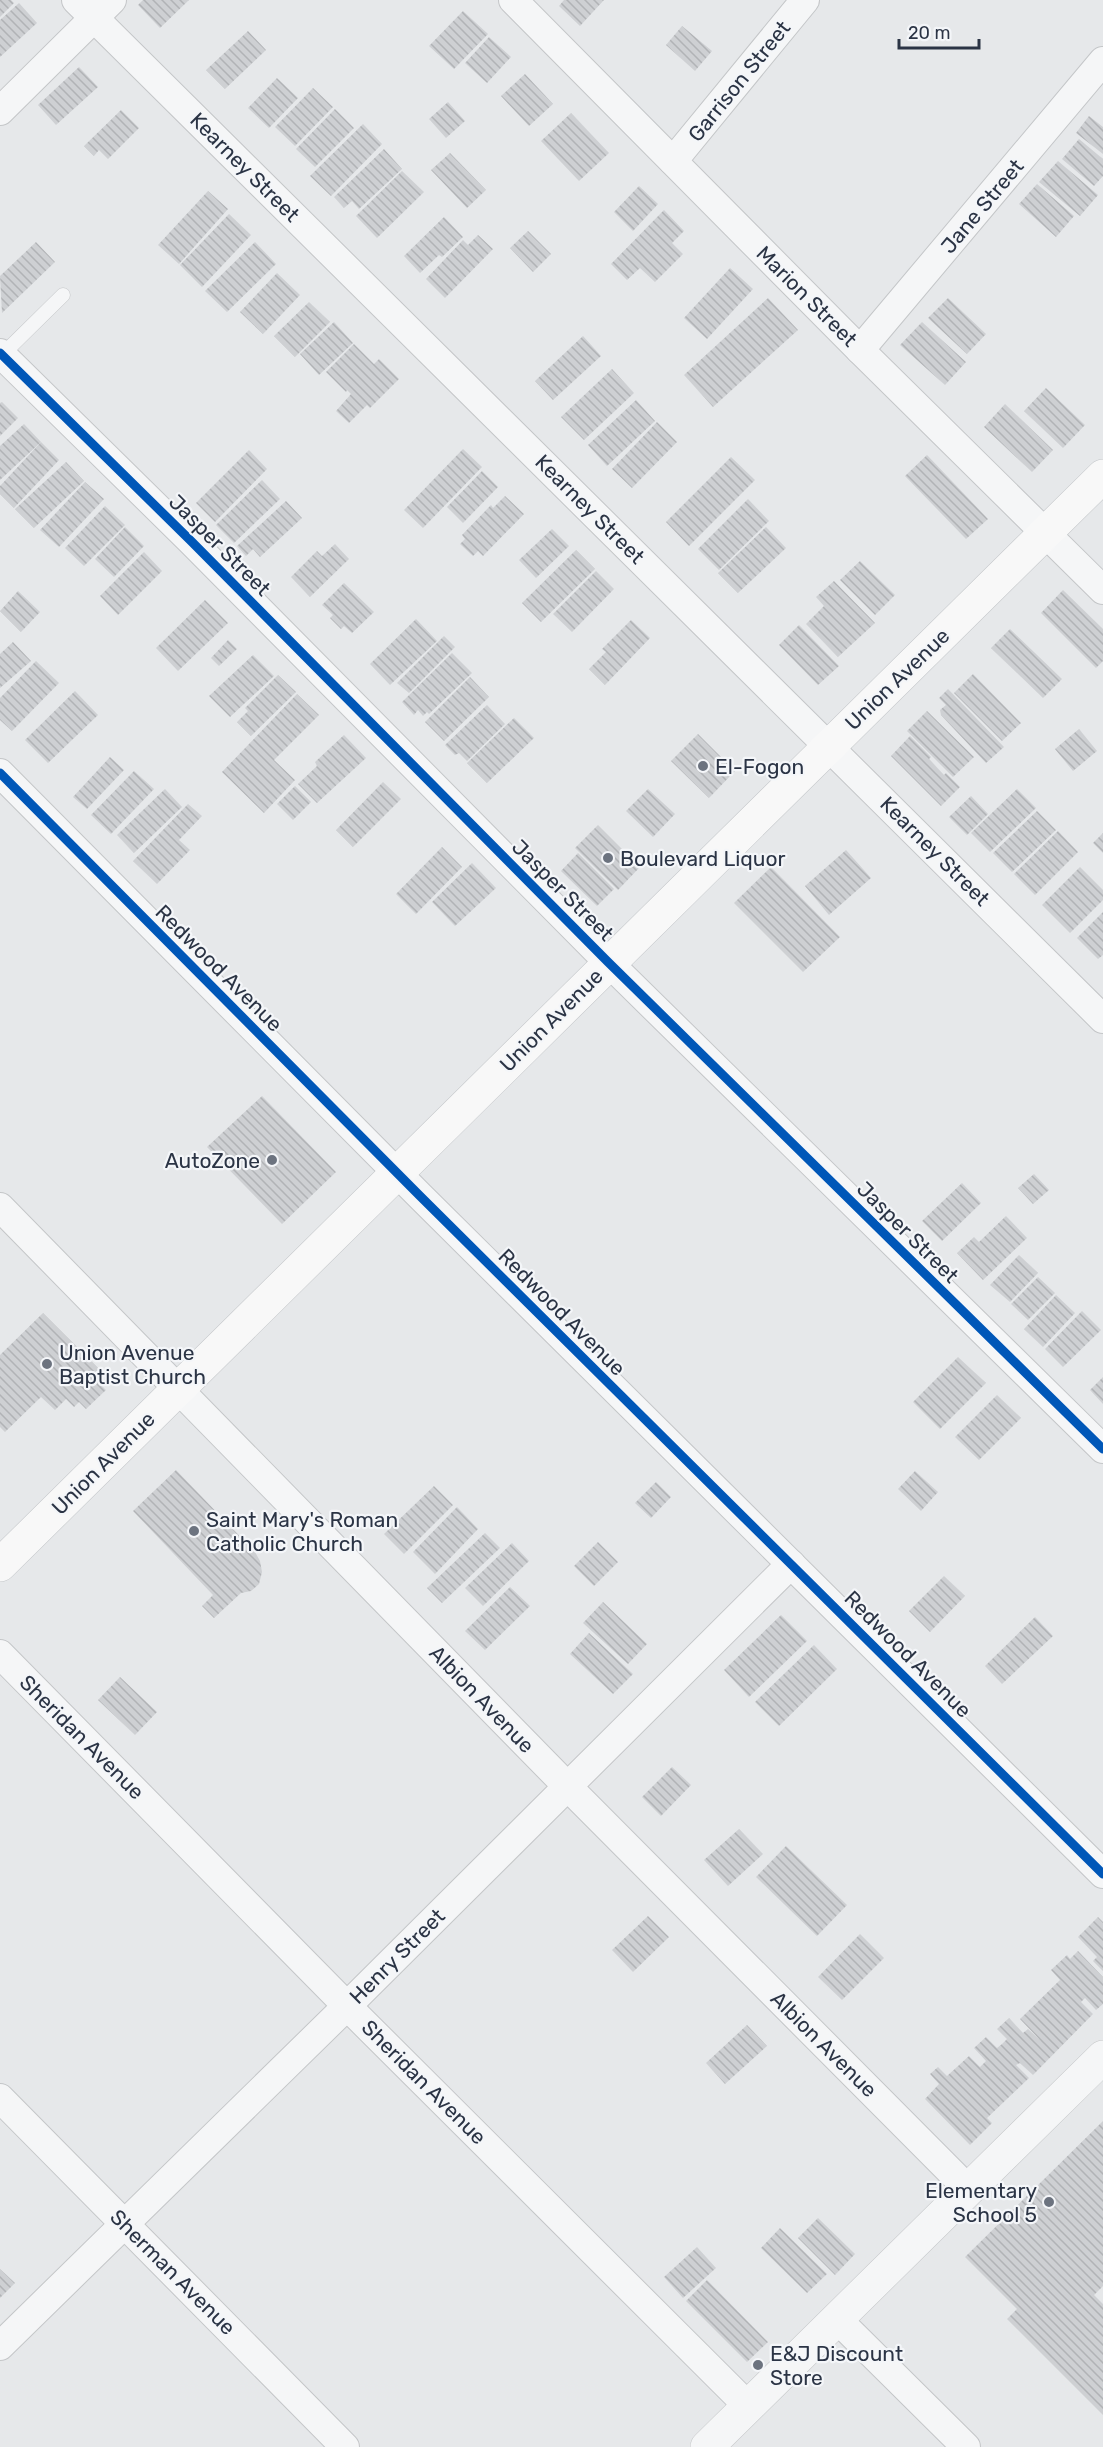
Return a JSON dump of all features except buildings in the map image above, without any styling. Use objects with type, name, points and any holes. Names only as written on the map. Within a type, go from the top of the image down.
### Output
[{"type":"main road","name":"Union Avenue","points":[[0,1564],[1103,476]]},
{"type":"street","name":"Marion Street","points":[[513,0],[860,350],[1103,590]]},
{"type":"street","name":"Garrison Street","points":[[673,161],[806,0]]},
{"type":"street","points":[[0,111],[94,6]]},
{"type":"street","name":"Kearney Street","points":[[94,6],[1103,1019]]},
{"type":"street","name":"Jane Street","points":[[860,350],[1103,61]]},
{"type":"street","name":"Jasper Street","points":[[1,354],[191,541],[608,962],[1103,1449]]},
{"type":"street","name":"Redwood Avenue","points":[[0,773],[396,1173],[1103,1874]]},
{"type":"street","name":"Albion Avenue","points":[[0,1206],[568,1787],[968,2189]]},
{"type":"street","name":"Henry Street","points":[[0,2346],[347,2006],[791,1564]]},
{"type":"street","name":"Sheridan Avenue","points":[[0,1654],[347,2006],[748,2406]]},
{"type":"street","points":[[707,2447],[1103,2057]]},
{"type":"street","name":"Sherman Avenue","points":[[0,2098],[345,2447]]},
{"type":"street","points":[[836,2318],[966,2447]]},
{"type":"lane","points":[[1,354],[63,295]]},
{"type":"cycle path","points":[[0,353],[191,541],[608,962],[1103,1449]]},
{"type":"cycle path","points":[[0,773],[420,1196],[1103,1874]]},
{"type":"place","name":"El-Fogon","points":[[703,766]]},
{"type":"place","name":"Boulevard Liquor","points":[[608,858]]},
{"type":"place","name":"AutoZone","points":[[272,1160]]},
{"type":"place","name":"Union Avenue Baptist Church","points":[[47,1364]]},
{"type":"place","name":"Saint Mary's Roman Catholic Church","points":[[194,1531]]},
{"type":"place","name":"Elementary School 5","points":[[1049,2202]]},
{"type":"place","name":"E&J Discount Store","points":[[758,2365]]}]
